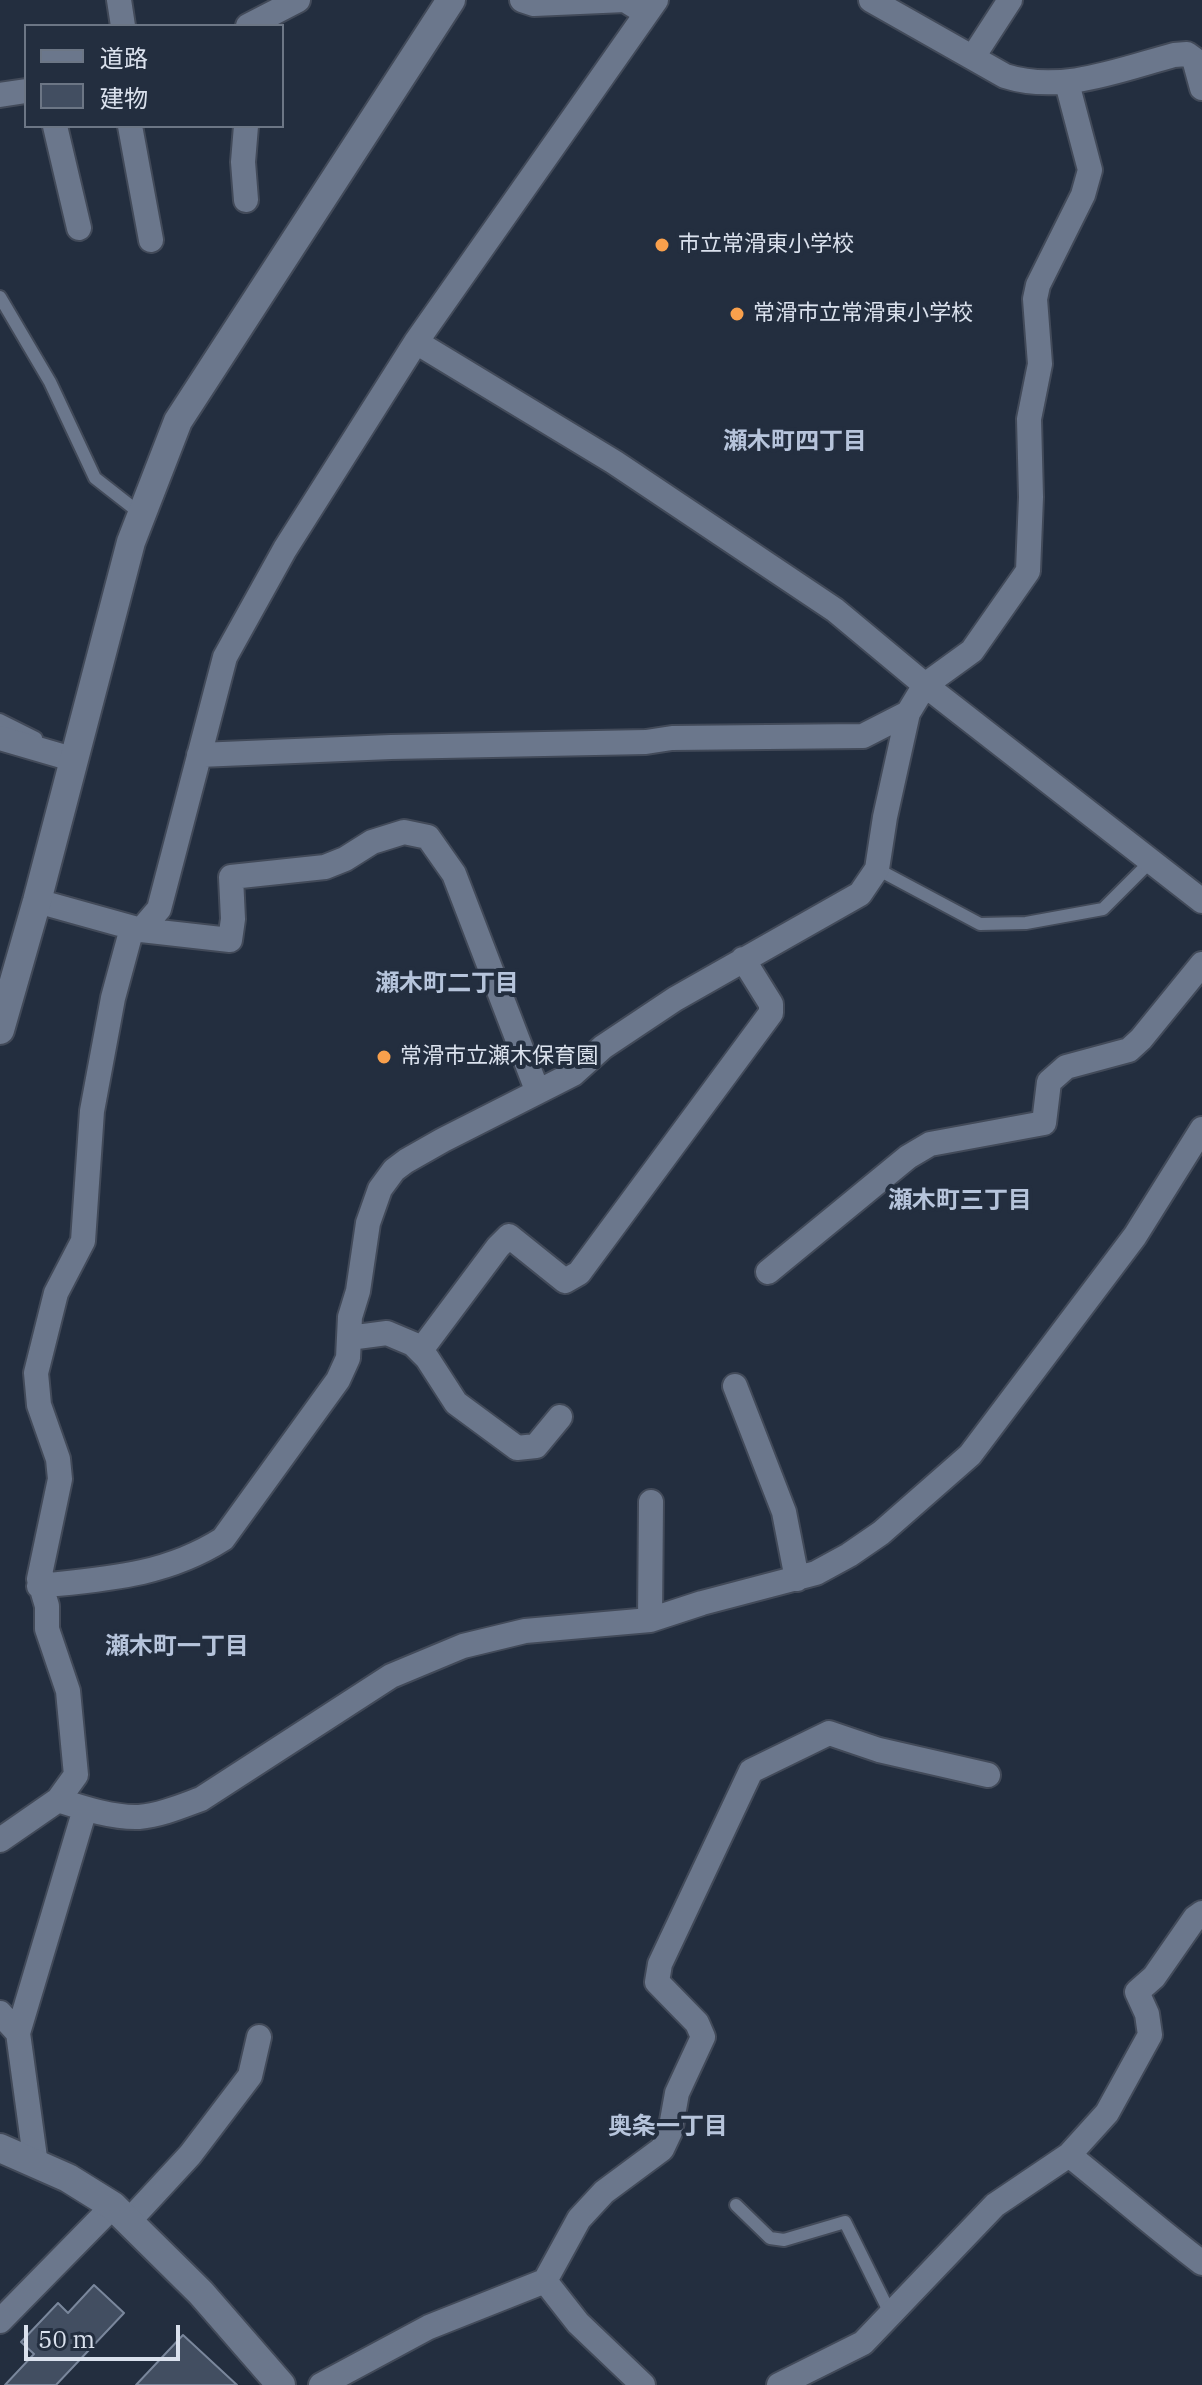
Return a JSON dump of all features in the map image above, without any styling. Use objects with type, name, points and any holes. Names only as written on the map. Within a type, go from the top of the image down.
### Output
[{"type":"street","points":[[119,0],[123,24]]},
{"type":"street","points":[[252,24],[298,0]]},
{"type":"street","points":[[0,1030],[37,901],[65,757],[131,542],[178,421],[451,0]]},
{"type":"street","points":[[0,1840],[58,1800],[76,1775],[68,1691],[47,1629],[47,1606],[39,1586],[40,1566],[60,1479],[58,1459],[39,1405],[36,1373],[56,1293],[83,1241],[92,1111],[113,998],[136,929],[159,909],[225,657],[285,549],[416,342],[651,7],[625,0],[528,2]]},
{"type":"street","points":[[871,0],[1005,76],[1027,83],[1067,83],[1187,54],[1194,59],[1202,88]]},
{"type":"street","points":[[973,57],[1010,0]]},
{"type":"street","points":[[39,1586],[134,1576],[203,1552],[223,1539],[338,1380],[348,1358],[368,1223],[374,1203],[387,1179],[406,1161],[537,1090],[573,1074],[603,1047],[675,999],[860,894],[877,869],[908,713],[925,685],[972,651],[1028,571],[1031,497],[1029,419],[1040,364],[1035,299],[1038,285],[1083,195],[1090,170],[1067,83]]},
{"type":"street","points":[[0,95],[24,91]]},
{"type":"street","points":[[55,128],[79,228]]},
{"type":"street","points":[[130,128],[151,240]]},
{"type":"street","points":[[246,128],[243,162],[246,200]]},
{"type":"street","points":[[416,342],[601,454],[822,601],[1202,901]]},
{"type":"street","points":[[199,755],[391,747],[646,742],[672,738],[863,736],[908,713]]},
{"type":"street","points":[[0,738],[65,757]]},
{"type":"street","points":[[37,901],[136,929],[230,940],[233,919],[231,877],[325,867],[372,842],[404,832],[428,837],[454,874],[537,1090]]},
{"type":"street","points":[[421,1350],[509,1236],[565,1281],[579,1273],[771,1013],[771,1004],[743,959]]},
{"type":"street","points":[[768,1272],[908,1157],[930,1144],[1044,1123],[1049,1082],[1066,1067],[1129,1050],[1202,964]]},
{"type":"street","points":[[58,1800],[85,1809],[138,1817],[169,1811],[201,1799],[391,1676],[463,1646],[525,1631],[650,1620],[816,1573],[881,1533],[970,1455],[1135,1236],[1202,1129]]},
{"type":"street","points":[[349,1338],[387,1333],[421,1350],[456,1403],[517,1448],[536,1446],[560,1417]]},
{"type":"street","points":[[735,1386],[784,1512],[797,1579]]},
{"type":"street","points":[[650,1620],[651,1502]]},
{"type":"street","points":[[321,2385],[429,2327],[545,2281],[579,2219],[604,2192],[662,2149],[670,2132],[677,2093],[703,2037],[697,2023],[657,1982],[660,1964],[751,1771],[829,1733],[879,1750],[988,1775]]},
{"type":"street","points":[[36,2165],[18,2033],[85,1809]]},
{"type":"street","points":[[779,2385],[863,2343],[932,2274],[961,2237],[995,2205],[1069,2155],[1107,2113],[1150,2035],[1147,2014],[1137,1992],[1154,1977],[1195,1918],[1202,1913]]},
{"type":"street","points":[[0,2013],[18,2033]]},
{"type":"street","points":[[0,2321],[190,2155],[250,2076],[259,2037]]},
{"type":"street","points":[[0,2148],[68,2178],[121,2214],[201,2293],[281,2385]]},
{"type":"street","points":[[1069,2155],[1134,2211],[1202,2263]]},
{"type":"street","points":[[545,2281],[578,2323],[643,2385]]},
{"type":"lane","points":[[0,297],[50,382],[95,478],[141,514]]},
{"type":"lane","points":[[0,720],[65,757]]},
{"type":"lane","points":[[877,869],[980,924],[1026,923],[1103,909],[1151,861]]},
{"type":"lane","points":[[736,2205],[770,2238],[784,2240],[845,2222],[891,2315]]},
{"type":"building","points":[[94,2285],[124,2313],[56,2385],[5,2385],[34,2354],[21,2342],[58,2303],[68,2313]]},
{"type":"building","points":[[183,2335],[237,2385],[136,2385]]},
{"type":"place","name":"市立常滑東小学校","points":[[662,245]]},
{"type":"place","name":"常滑市立常滑東小学校","points":[[737,314]]},
{"type":"place","name":"常滑市立瀬木保育園","points":[[384,1057]]},
{"type":"district","name":"瀬木町四丁目","points":[[795,442]]},
{"type":"district","name":"瀬木町二丁目","points":[[447,984]]},
{"type":"district","name":"瀬木町三丁目","points":[[960,1201]]},
{"type":"district","name":"瀬木町一丁目","points":[[177,1647]]},
{"type":"district","name":"奥条一丁目","points":[[668,2127]]}]
